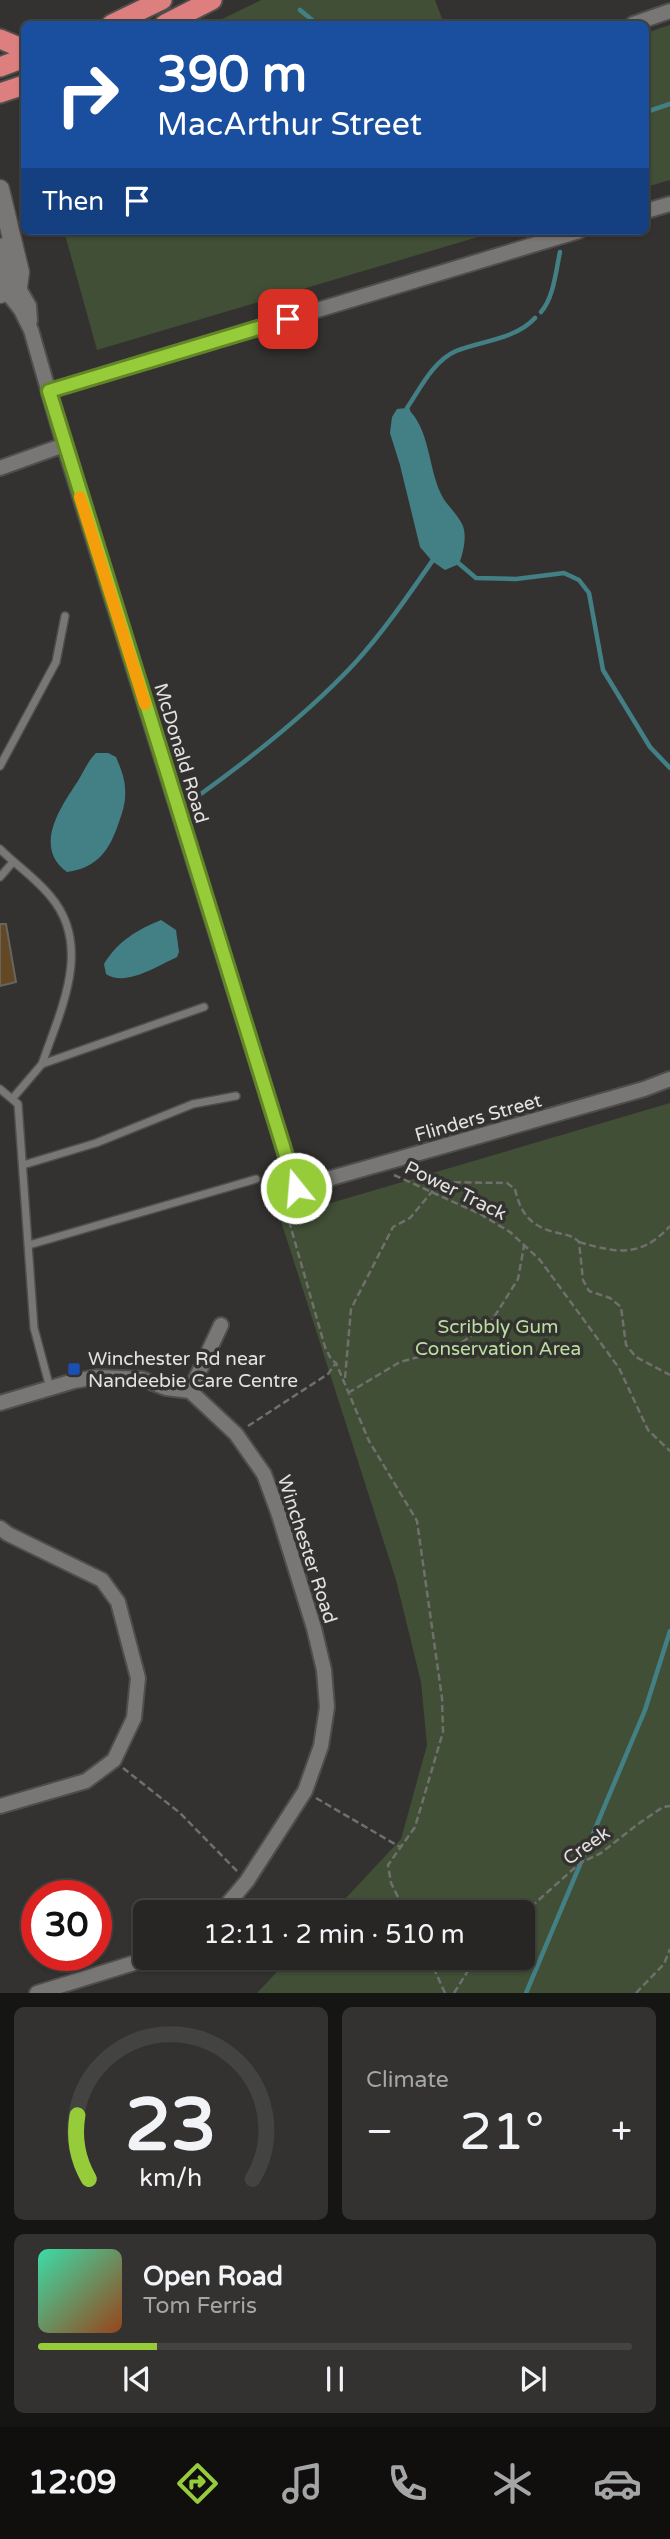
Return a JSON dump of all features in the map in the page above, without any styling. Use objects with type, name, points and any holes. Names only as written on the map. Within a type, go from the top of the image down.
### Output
[{"type":"highway","points":[[118,21],[162,0]]},
{"type":"highway","points":[[171,21],[212,0]]},
{"type":"highway","points":[[0,39],[21,48]]},
{"type":"highway","points":[[0,67],[21,59]]},
{"type":"highway","points":[[0,93],[21,86]]},
{"type":"street","points":[[642,21],[670,11]]},
{"type":"street","points":[[0,189],[20,272],[8,291]]},
{"type":"street","points":[[649,210],[670,204]]},
{"type":"street","points":[[0,234],[7,258],[5,280],[8,291]]},
{"type":"street","points":[[49,391],[566,235]]},
{"type":"street","name":"McDonald Road","points":[[8,291],[31,330],[64,445],[296,1188]]},
{"type":"street","points":[[0,468],[64,445]]},
{"type":"street","name":"Flinders Street","points":[[296,1188],[644,1089],[670,1079]]},
{"type":"street","points":[[0,1404],[86,1379],[142,1379],[166,1388],[190,1391],[221,1325]]},
{"type":"street","name":"Winchester Road","points":[[190,1391],[236,1434],[251,1452],[272,1493],[324,1670],[327,1689],[325,1726],[318,1755],[304,1791],[247,1881],[231,1900]]},
{"type":"street","points":[[0,1806],[86,1780],[114,1760],[134,1718],[138,1678],[118,1602],[102,1580],[3,1536]]},
{"type":"street","points":[[37,1993],[133,1963]]},
{"type":"lane","points":[[0,766],[56,662],[65,615]]},
{"type":"lane","points":[[0,849],[51,896],[66,919],[73,946],[69,983],[42,1064],[12,1099]]},
{"type":"lane","points":[[0,877],[13,862]]},
{"type":"lane","points":[[42,1064],[204,1007]]},
{"type":"lane","points":[[0,1089],[18,1104],[34,1328],[50,1388]]},
{"type":"lane","points":[[23,1165],[96,1143],[193,1104],[236,1096]]},
{"type":"lane","points":[[29,1245],[256,1179]]},
{"type":"path","name":"Power Track","points":[[369,1167],[431,1190],[480,1214],[510,1232],[540,1260],[619,1368],[648,1430],[670,1451]]},
{"type":"path","points":[[344,1381],[351,1308],[393,1227],[410,1218],[440,1182],[507,1183],[515,1189],[519,1208],[532,1223],[607,1250],[622,1251],[647,1247],[670,1226]]},
{"type":"path","points":[[296,1188],[289,1221],[325,1347],[336,1363],[369,1441],[417,1521],[442,1698],[443,1732],[415,1827],[388,1866],[391,1883],[400,1900]]},
{"type":"path","points":[[579,1242],[583,1280],[589,1291],[610,1298],[621,1307],[626,1345],[636,1357],[670,1375]]},
{"type":"path","points":[[348,1393],[400,1362],[455,1348],[491,1322],[518,1279],[524,1245]]},
{"type":"path","points":[[236,1434],[328,1374],[336,1363]]},
{"type":"path","points":[[114,1760],[180,1813],[247,1881]]},
{"type":"path","points":[[304,1791],[400,1847]]},
{"type":"path","name":"Creek","points":[[535,1903],[580,1863],[601,1853],[663,1807],[670,1806]]},
{"type":"path","points":[[636,1993],[664,1964],[670,1949]]},
{"type":"path","points":[[434,1970],[445,1993]]},
{"type":"path","points":[[454,1993],[468,1970]]},
{"type":"green space","points":[[261,0],[435,0],[443,21],[218,21]]},
{"type":"green space","points":[[670,25],[670,180],[649,186],[649,32]]},
{"type":"green space","points":[[65,235],[485,235],[97,350]]},
{"type":"green space","name":"Scribbly Gum Conservation Area","points":[[670,1103],[670,1993],[257,1993],[279,1970],[535,1970],[535,1900],[344,1900],[401,1839],[427,1745],[421,1682],[396,1580],[280,1218]]},
{"type":"water","points":[[407,408],[420,426],[441,494],[463,526],[464,545],[459,564],[445,570],[432,561],[420,547],[390,433],[392,417],[397,409]]},
{"type":"water","points":[[96,753],[108,753],[116,757],[125,785],[123,810],[111,841],[101,856],[87,866],[67,872],[57,862],[52,851],[53,827],[64,803]]},
{"type":"water","points":[[161,920],[176,930],[179,952],[177,957],[132,977],[106,974],[104,964],[115,949],[136,932]]},
{"type":"building","points":[[0,924],[6,924],[16,982],[0,986]]},
{"type":"waterway","points":[[300,10],[313,21]]},
{"type":"waterway","points":[[649,111],[670,104]]},
{"type":"waterway","points":[[541,312],[552,291],[560,252]]},
{"type":"waterway","points":[[408,411],[407,408],[440,361],[456,351],[518,331],[535,318]]},
{"type":"waterway","points":[[198,796],[239,766],[337,682],[376,638],[435,557]]},
{"type":"waterway","points":[[456,561],[476,578],[516,579],[564,573],[579,580],[589,593],[603,670],[650,747],[670,768]]},
{"type":"waterway","points":[[526,1993],[645,1710],[670,1631]]},
{"type":"slow traffic","points":[[80,497],[145,704]]},
{"type":"place","name":"Winchester Rd near Nandeebie Care Centre","points":[[74,1369]]},
{"type":"route","points":[[288,319],[49,391],[296,1188]]}]
